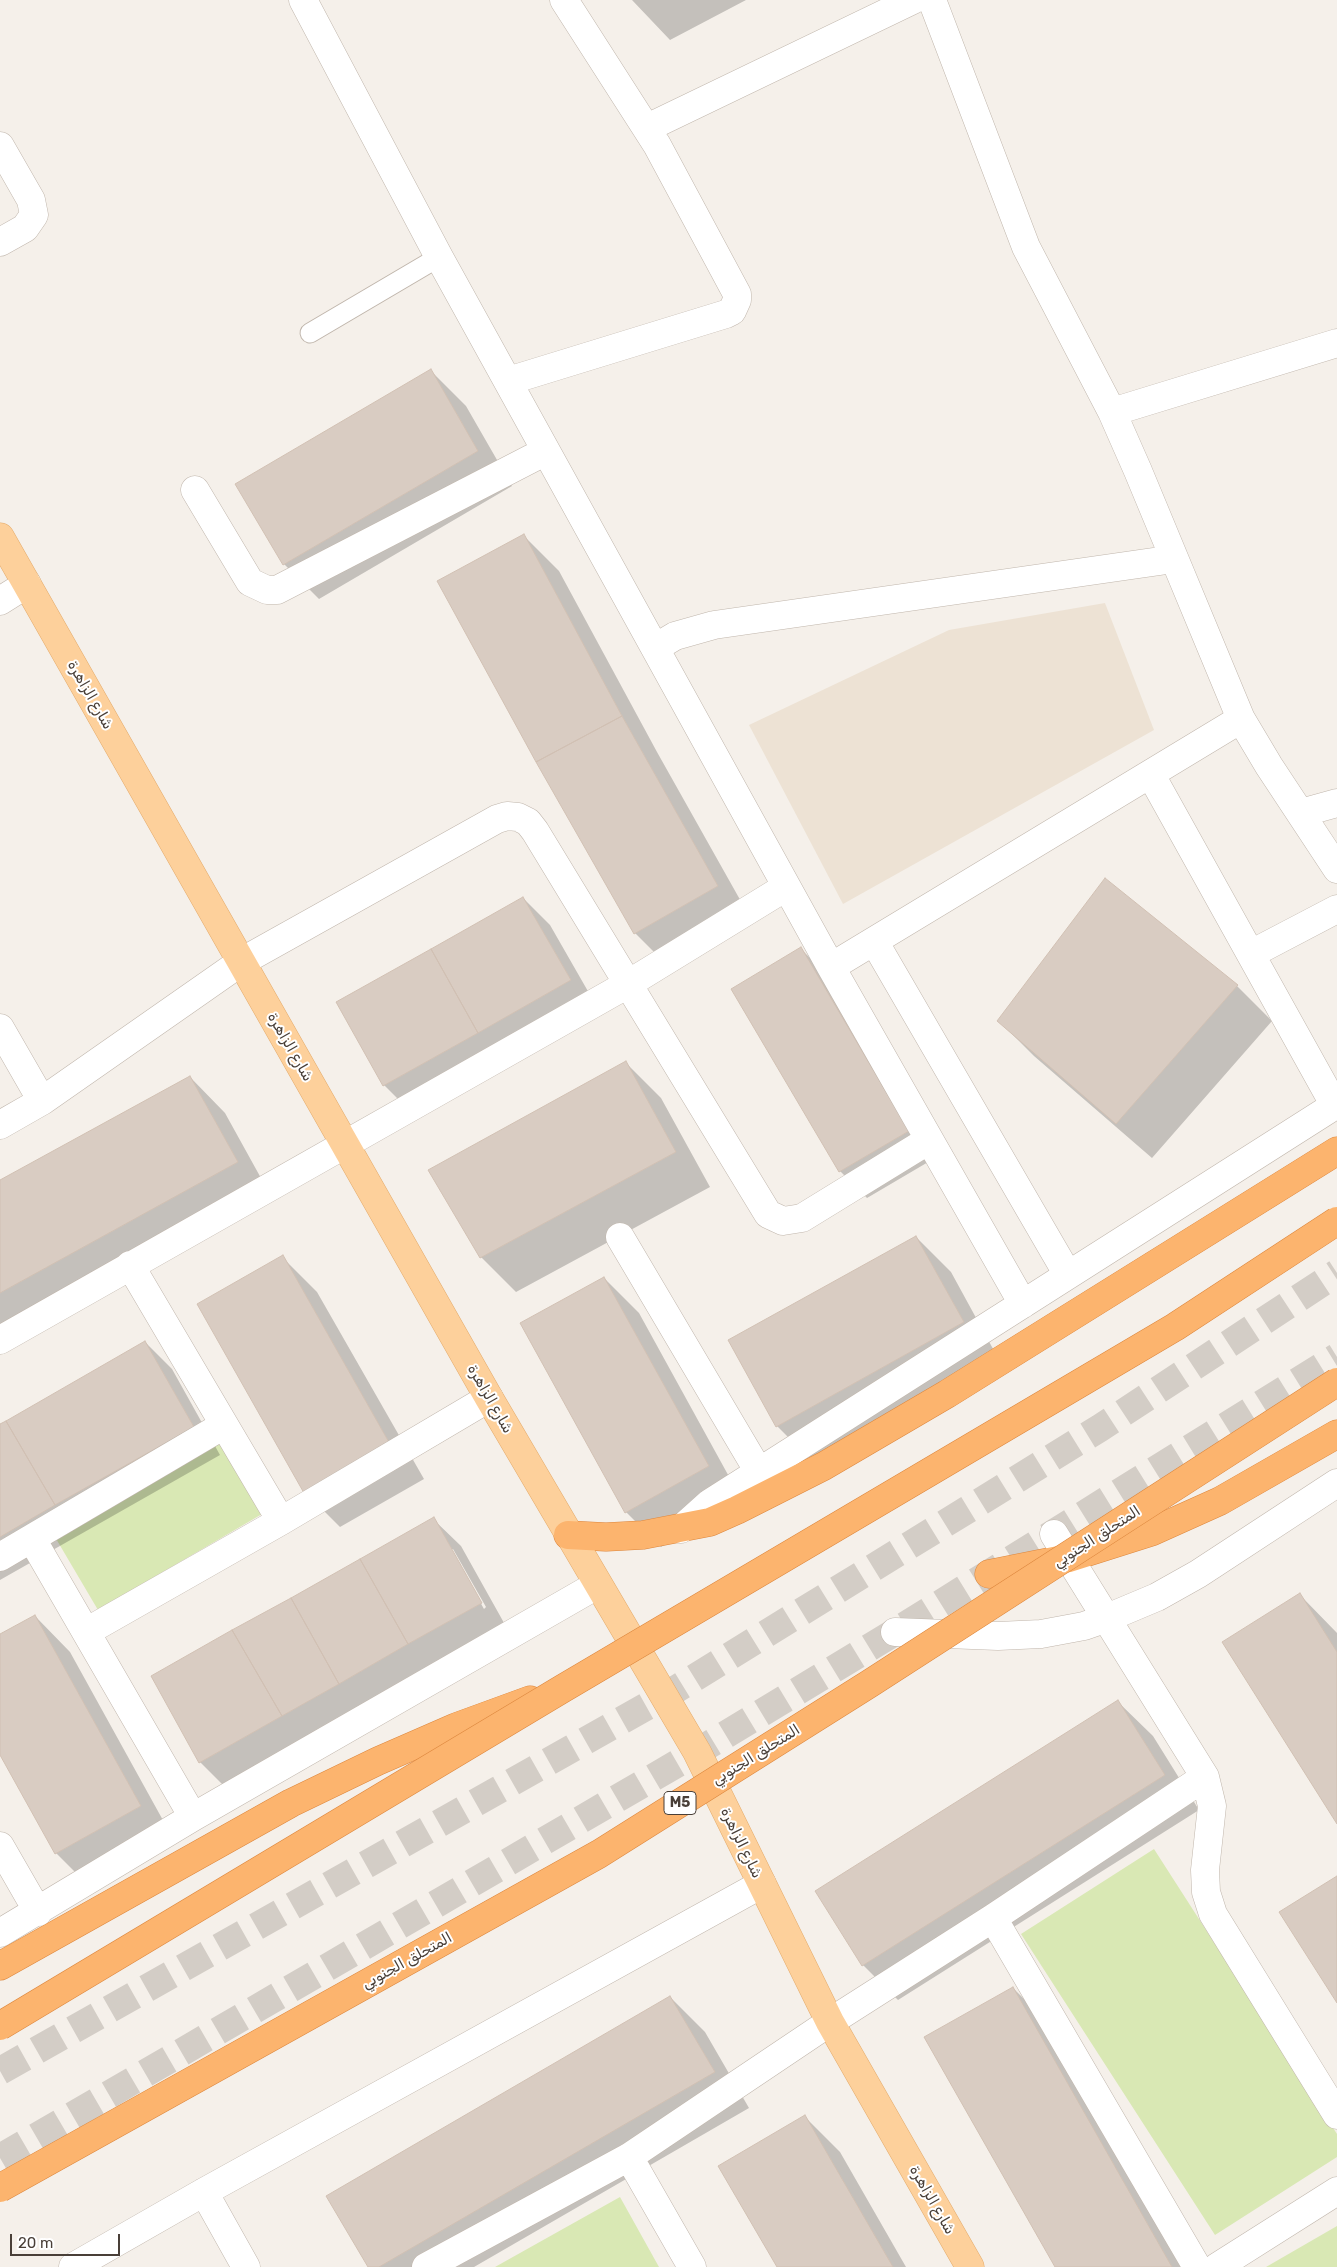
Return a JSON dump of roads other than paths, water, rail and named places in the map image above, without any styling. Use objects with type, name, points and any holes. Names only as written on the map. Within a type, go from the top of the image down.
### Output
[{"type":"highway","points":[[568,1535],[644,1536],[710,1522],[737,1510],[824,1466],[947,1394],[1337,1150]]},
{"type":"highway","points":[[0,2026],[562,1689],[1175,1327],[1337,1221]]},
{"type":"highway","name":"المتحلق الجنوبي","points":[[0,2188],[599,1854],[869,1684],[1337,1382]]},
{"type":"highway","points":[[989,1574],[1068,1558],[1151,1532],[1220,1501],[1337,1434]]},
{"type":"highway","points":[[0,1966],[291,1803],[378,1761],[456,1727],[562,1689]]},
{"type":"main road","name":"شارع الزاهرة","points":[[0,537],[489,1398],[696,1752],[830,2022],[970,2267]]},
{"type":"street","points":[[303,0],[439,257],[786,887],[1023,1304]]},
{"type":"street","points":[[508,381],[726,314],[736,305],[737,294],[647,128],[564,0]]},
{"type":"street","points":[[647,128],[913,0]]},
{"type":"street","points":[[932,0],[1026,247],[1112,412],[1241,720],[1337,869]]},
{"type":"street","points":[[0,146],[31,200],[34,215],[25,228],[0,242]]},
{"type":"street","points":[[1112,412],[1337,343]]},
{"type":"street","points":[[195,490],[250,582],[267,590],[277,590],[546,451]]},
{"type":"street","points":[[655,648],[675,636],[714,625],[1174,559]]},
{"type":"street","points":[[0,600],[27,584]]},
{"type":"street","points":[[831,967],[1241,720]]},
{"type":"street","points":[[681,1529],[710,1502],[1336,1105],[1151,775]]},
{"type":"street","points":[[1301,813],[1337,802]]},
{"type":"street","points":[[0,1125],[42,1101],[241,962],[497,819],[507,816],[523,820],[535,831],[762,1207],[775,1219],[793,1221],[802,1218],[929,1140]]},
{"type":"street","points":[[0,1340],[628,984],[786,887]]},
{"type":"street","points":[[1251,954],[1337,909]]},
{"type":"street","points":[[874,941],[1068,1275]]},
{"type":"street","points":[[0,1028],[42,1101]]},
{"type":"street","points":[[620,1237],[759,1472]]},
{"type":"street","points":[[130,1265],[282,1521]]},
{"type":"street","points":[[86,1632],[282,1521],[489,1398]]},
{"type":"street","points":[[0,1558],[224,1425]]},
{"type":"street","points":[[895,1632],[998,1636],[1041,1634],[1084,1626],[1157,1597],[1198,1574],[1337,1483]]},
{"type":"street","points":[[1054,1534],[1205,1777],[1212,1806],[1205,1870],[1206,1892],[1213,1914],[1337,2115]]},
{"type":"street","points":[[32,1539],[192,1817]]},
{"type":"street","points":[[0,1932],[38,1912],[192,1817],[597,1585]]},
{"type":"street","points":[[426,2267],[629,2157],[830,2022],[992,1918],[1205,1777]]},
{"type":"street","points":[[0,1846],[38,1912]]},
{"type":"street","points":[[73,2267],[204,2192],[762,1884]]},
{"type":"street","points":[[992,1918],[1197,2267]]},
{"type":"street","points":[[629,2157],[692,2267]]},
{"type":"street","points":[[1217,2267],[1337,2191]]},
{"type":"street","points":[[204,2192],[246,2267]]},
{"type":"lane","points":[[310,333],[439,257]]},
{"type":"tunnel","points":[[0,2071],[665,1696],[1100,1428],[1337,1273]]},
{"type":"tunnel","points":[[0,2158],[697,1752],[895,1632],[1337,1357]]}]
